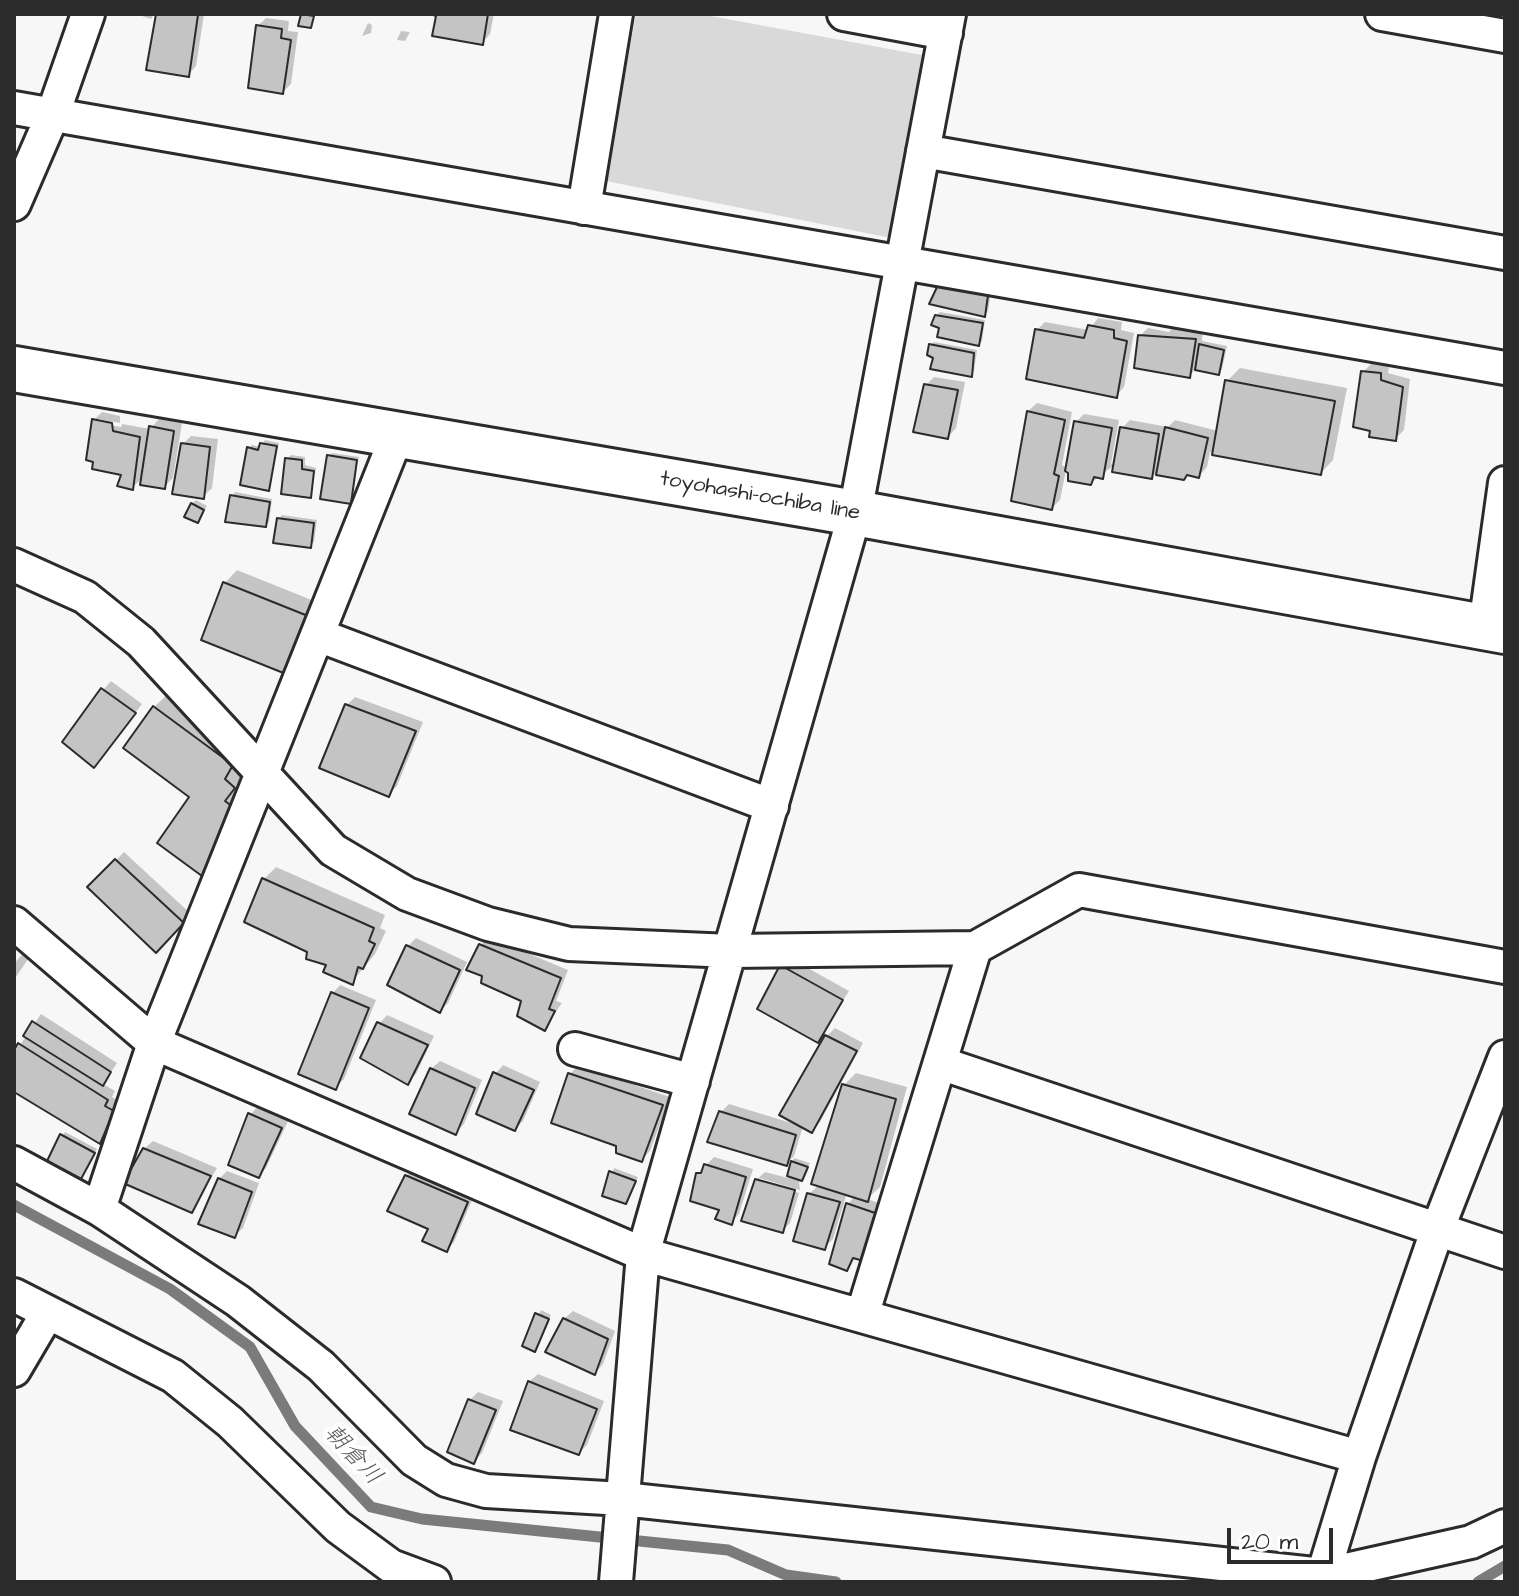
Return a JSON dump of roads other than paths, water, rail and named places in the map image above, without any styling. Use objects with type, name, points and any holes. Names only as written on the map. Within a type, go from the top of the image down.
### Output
[{"type":"main road","name":"toyohashi-ochiba line","points":[[14,369],[855,513],[1495,629]]},
{"type":"street","points":[[14,204],[53,114],[88,14]]},
{"type":"street","points":[[584,208],[616,14]]},
{"type":"street","points":[[616,1582],[643,1254],[855,513],[948,23],[844,14]]},
{"type":"street","points":[[1382,14],[1505,36]]},
{"type":"street","points":[[14,108],[1505,368]]},
{"type":"street","points":[[923,151],[1505,253]]},
{"type":"street","points":[[99,1209],[154,1043],[398,433]]},
{"type":"street","points":[[1495,629],[1505,483]]},
{"type":"street","points":[[14,565],[85,597],[141,642],[261,776],[333,850],[421,899],[488,924],[569,944],[731,951],[975,948],[1079,890],[1505,967]]},
{"type":"street","points":[[318,635],[772,806]]},
{"type":"street","points":[[14,923],[154,1043],[643,1254],[1359,1457]]},
{"type":"street","points":[[862,1316],[975,948]]},
{"type":"street","points":[[575,1049],[693,1081]]},
{"type":"street","points":[[1323,1575],[1359,1457],[1438,1228],[1505,1057]]},
{"type":"street","points":[[940,1063],[1505,1252]]},
{"type":"street","points":[[14,1163],[99,1209],[238,1301],[321,1366],[414,1460],[446,1480],[486,1491],[622,1508],[1323,1575],[1471,1542],[1505,1526]]},
{"type":"street","points":[[14,1295],[173,1376],[230,1422],[338,1527],[391,1566],[434,1582]]},
{"type":"street","points":[[14,1370],[47,1314]]},
{"type":"waterway","name":"朝倉川","points":[[14,1205],[170,1289],[250,1347],[295,1426],[371,1507],[422,1519],[728,1550],[786,1575],[836,1582]]},
{"type":"waterway","name":"朝倉川","points":[[1478,1582],[1505,1566]]}]
